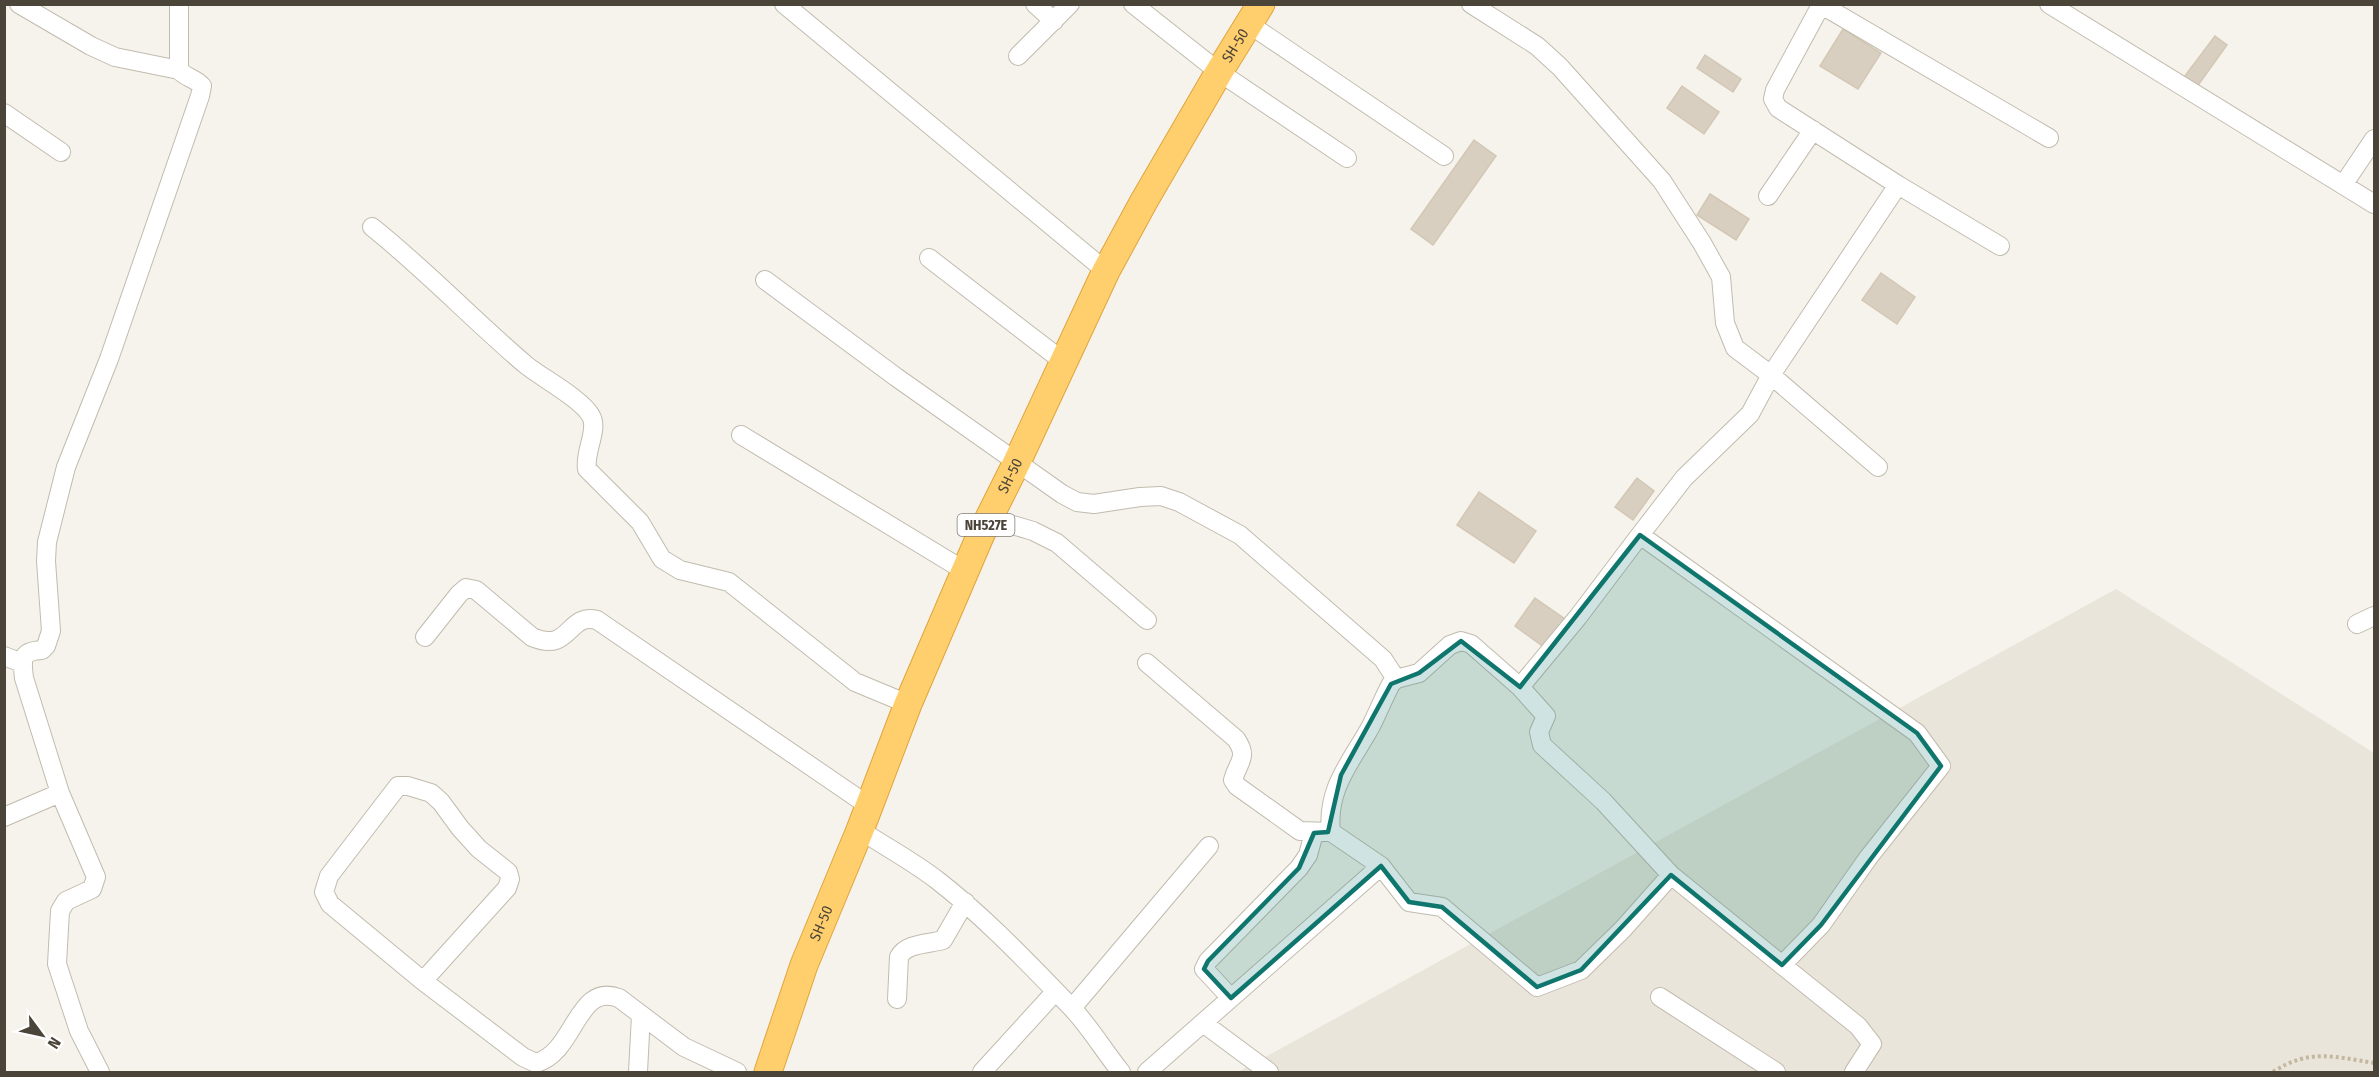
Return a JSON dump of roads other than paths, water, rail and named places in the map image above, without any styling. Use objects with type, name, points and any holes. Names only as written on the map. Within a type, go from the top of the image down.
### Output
[{"type":"highway","name":"SH-50","points":[[768,1072],[804,965],[865,818],[908,704],[989,518],[1106,271],[1219,72],[1255,14]]},
{"type":"street","points":[[19,4],[61,31],[99,50],[115,57],[179,70],[202,86],[109,359],[66,467],[47,542],[46,561],[51,622],[49,640],[42,650],[31,650],[26,653],[22,663],[24,678],[60,793],[96,877],[92,889],[66,901],[60,911],[57,964],[79,1031],[100,1072]]},
{"type":"street","points":[[179,4],[179,70]]},
{"type":"street","points":[[784,4],[1106,271]]},
{"type":"street","points":[[1035,4],[1054,21]]},
{"type":"street","points":[[1018,56],[1070,4]]},
{"type":"street","points":[[1133,4],[1219,72],[1347,158]]},
{"type":"street","points":[[1471,4],[1537,46],[1560,67],[1662,181],[1721,277],[1725,323],[1736,348],[1878,467]]},
{"type":"street","points":[[2049,4],[2374,204]]},
{"type":"street","points":[[2000,246],[1898,185],[1778,108],[1773,99],[1775,90],[1821,5],[2049,138]]},
{"type":"street","points":[[1255,14],[1444,156]]},
{"type":"street","points":[[4,113],[61,152]]},
{"type":"street","points":[[1768,196],[1813,130]]},
{"type":"street","points":[[2343,184],[2374,139]]},
{"type":"street","points":[[1520,687],[1578,618],[1684,478],[1750,414],[1771,375],[1898,185]]},
{"type":"street","points":[[372,227],[408,256],[527,366],[583,407],[591,416],[595,427],[585,457],[587,469],[640,522],[662,559],[680,570],[729,582],[855,682],[908,704]]},
{"type":"street","points":[[930,258],[1064,362]]},
{"type":"street","points":[[765,280],[1016,464],[1062,495],[1094,504],[1161,496],[1179,502],[1240,535],[1383,659],[1396,679]]},
{"type":"street","points":[[741,435],[965,571]]},
{"type":"street","points":[[989,518],[1032,531],[1057,543],[1147,620]]},
{"type":"street","points":[[1640,535],[1917,733],[1941,766],[1868,858],[1821,925],[1782,965]]},
{"type":"street","points":[[425,637],[466,588],[476,590],[532,637],[542,642],[552,643],[579,621],[590,618],[597,620],[865,818],[965,903],[1032,964],[1055,992],[1072,1008],[1121,1072]]},
{"type":"street","points":[[2357,624],[2374,616]]},
{"type":"street","points":[[1232,998],[1204,969],[1208,961],[1299,868],[1330,824],[1336,787],[1341,775],[1371,726],[1391,684],[1396,679],[1419,673],[1450,645],[1461,641],[1471,644],[1520,687],[1545,716],[1539,732],[1542,745],[1603,801],[1671,875],[1858,1026],[1872,1044],[1854,1072]]},
{"type":"street","points":[[4,656],[22,663]]},
{"type":"street","points":[[1147,663],[1236,739],[1242,748],[1243,758],[1233,780],[1237,786],[1300,831],[1322,833],[1381,866],[1409,903],[1442,907],[1536,987],[1581,970],[1623,929],[1671,875]]},
{"type":"street","points":[[423,981],[507,888],[510,879],[508,872],[479,849],[460,828],[441,802],[430,793],[408,786],[398,786],[329,876],[324,892],[330,904],[423,981],[523,1057],[536,1062],[548,1059],[559,1049],[588,1003],[599,995],[609,994],[619,998],[684,1047],[737,1072]]},
{"type":"street","points":[[4,817],[60,793]]},
{"type":"street","points":[[1072,1008],[1209,846]]},
{"type":"street","points":[[1147,1072],[1381,866]]},
{"type":"street","points":[[897,999],[899,957],[902,952],[907,948],[943,940],[965,903]]},
{"type":"street","points":[[982,1072],[1055,992]]},
{"type":"street","points":[[1660,997],[1776,1072]]},
{"type":"street","points":[[638,1072],[641,1015]]},
{"type":"street","points":[[1203,1023],[1269,1072]]}]
